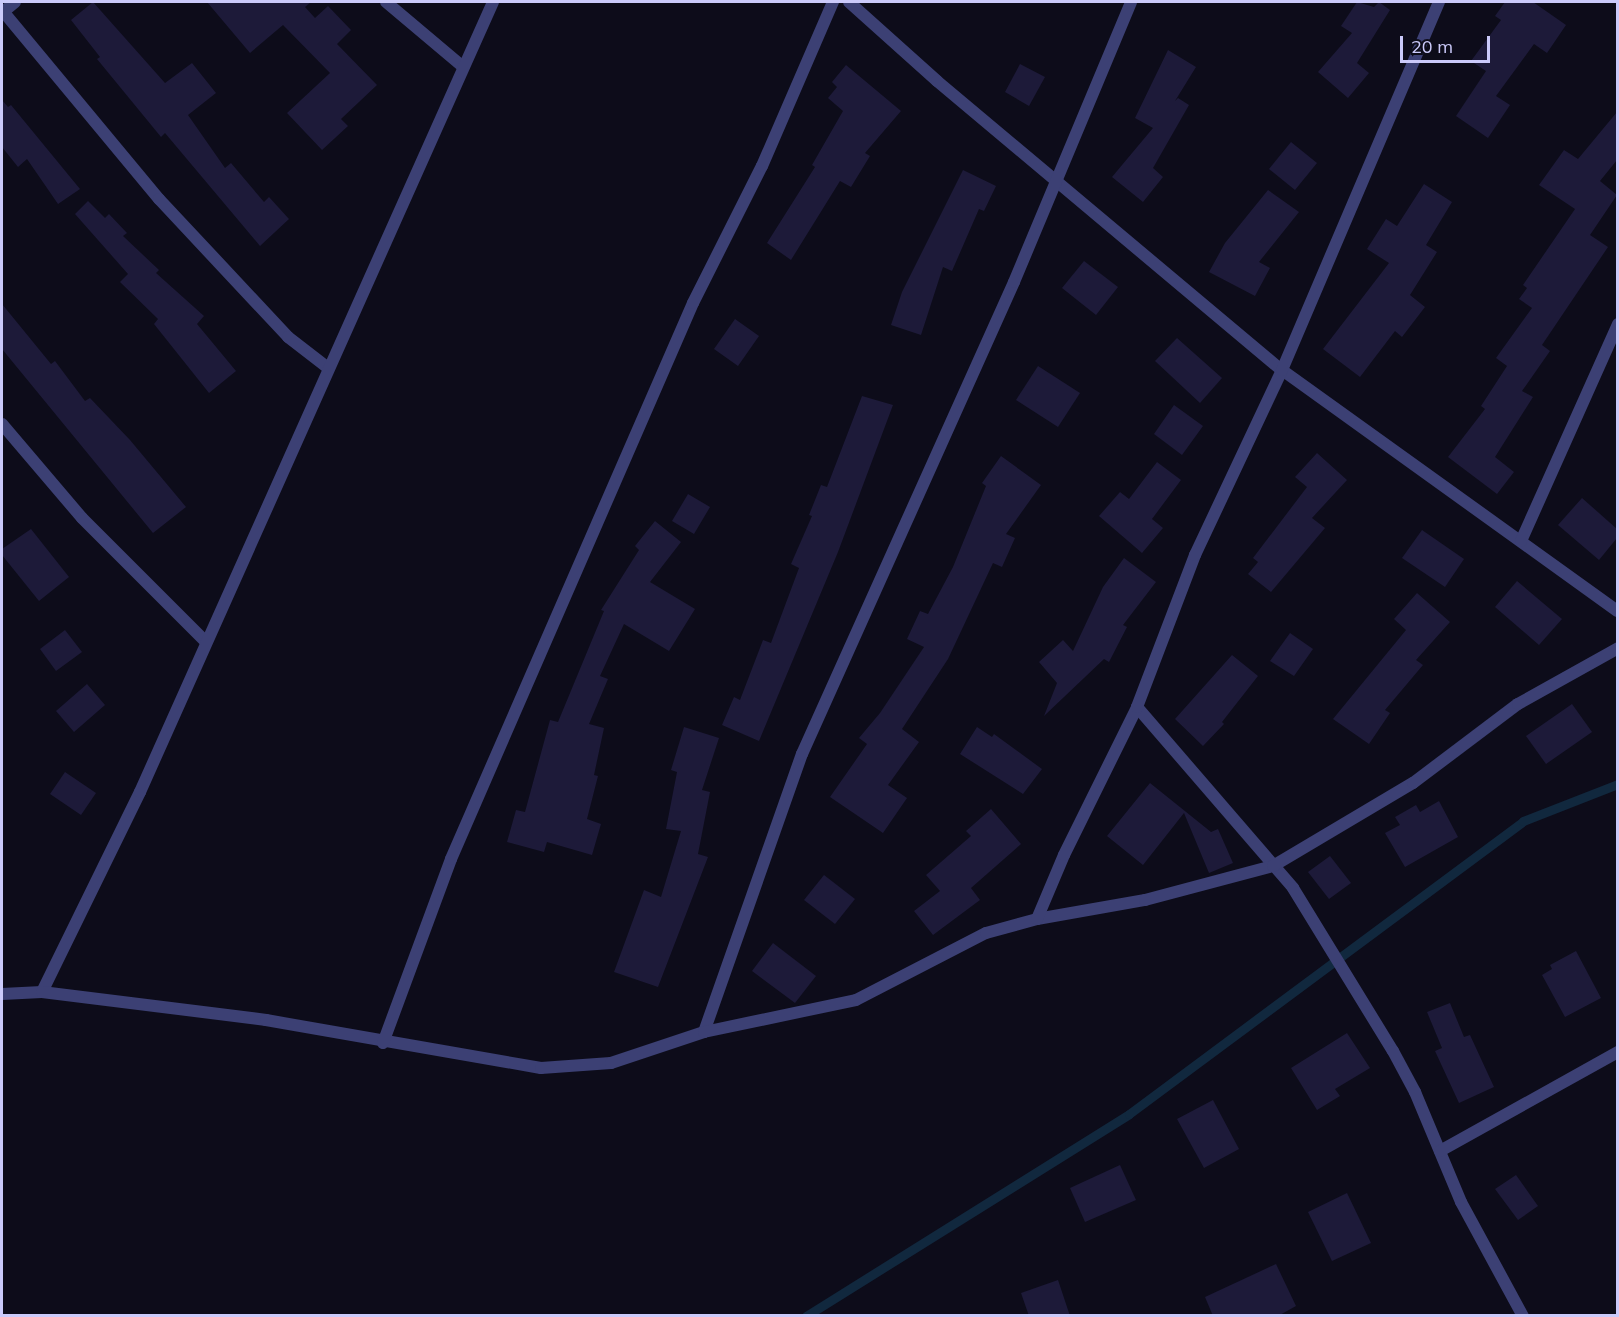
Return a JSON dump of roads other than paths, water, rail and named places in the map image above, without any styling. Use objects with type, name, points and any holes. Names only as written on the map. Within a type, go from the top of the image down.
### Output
[{"type":"street","points":[[15,2],[2,12],[159,200],[288,336],[327,367]]},
{"type":"street","points":[[386,2],[462,66]]},
{"type":"street","points":[[42,992],[140,792],[327,367],[493,2]]},
{"type":"street","points":[[383,1043],[451,859],[693,303],[762,165],[833,2]]},
{"type":"street","points":[[849,2],[937,81],[1056,178],[1282,370],[1617,611]]},
{"type":"street","points":[[704,1032],[802,754],[1014,282],[1131,2]]},
{"type":"street","points":[[1037,919],[1064,855],[1137,707],[1196,555],[1282,370],[1439,2]]},
{"type":"street","points":[[1521,541],[1617,324]]},
{"type":"street","points":[[2,424],[82,518],[206,642]]},
{"type":"street","points":[[2,994],[42,992],[266,1020],[383,1043],[541,1068],[610,1063],[704,1032],[856,1000],[986,933],[1037,919],[1145,900],[1273,866],[1413,783],[1518,704],[1617,648]]},
{"type":"street","points":[[1137,707],[1293,888],[1393,1051],[1480,1241],[1523,1316]]},
{"type":"street","points":[[1440,1151],[1617,1052]]},
{"type":"waterway","points":[[806,1316],[1129,1114],[1523,821],[1618,784]]}]
